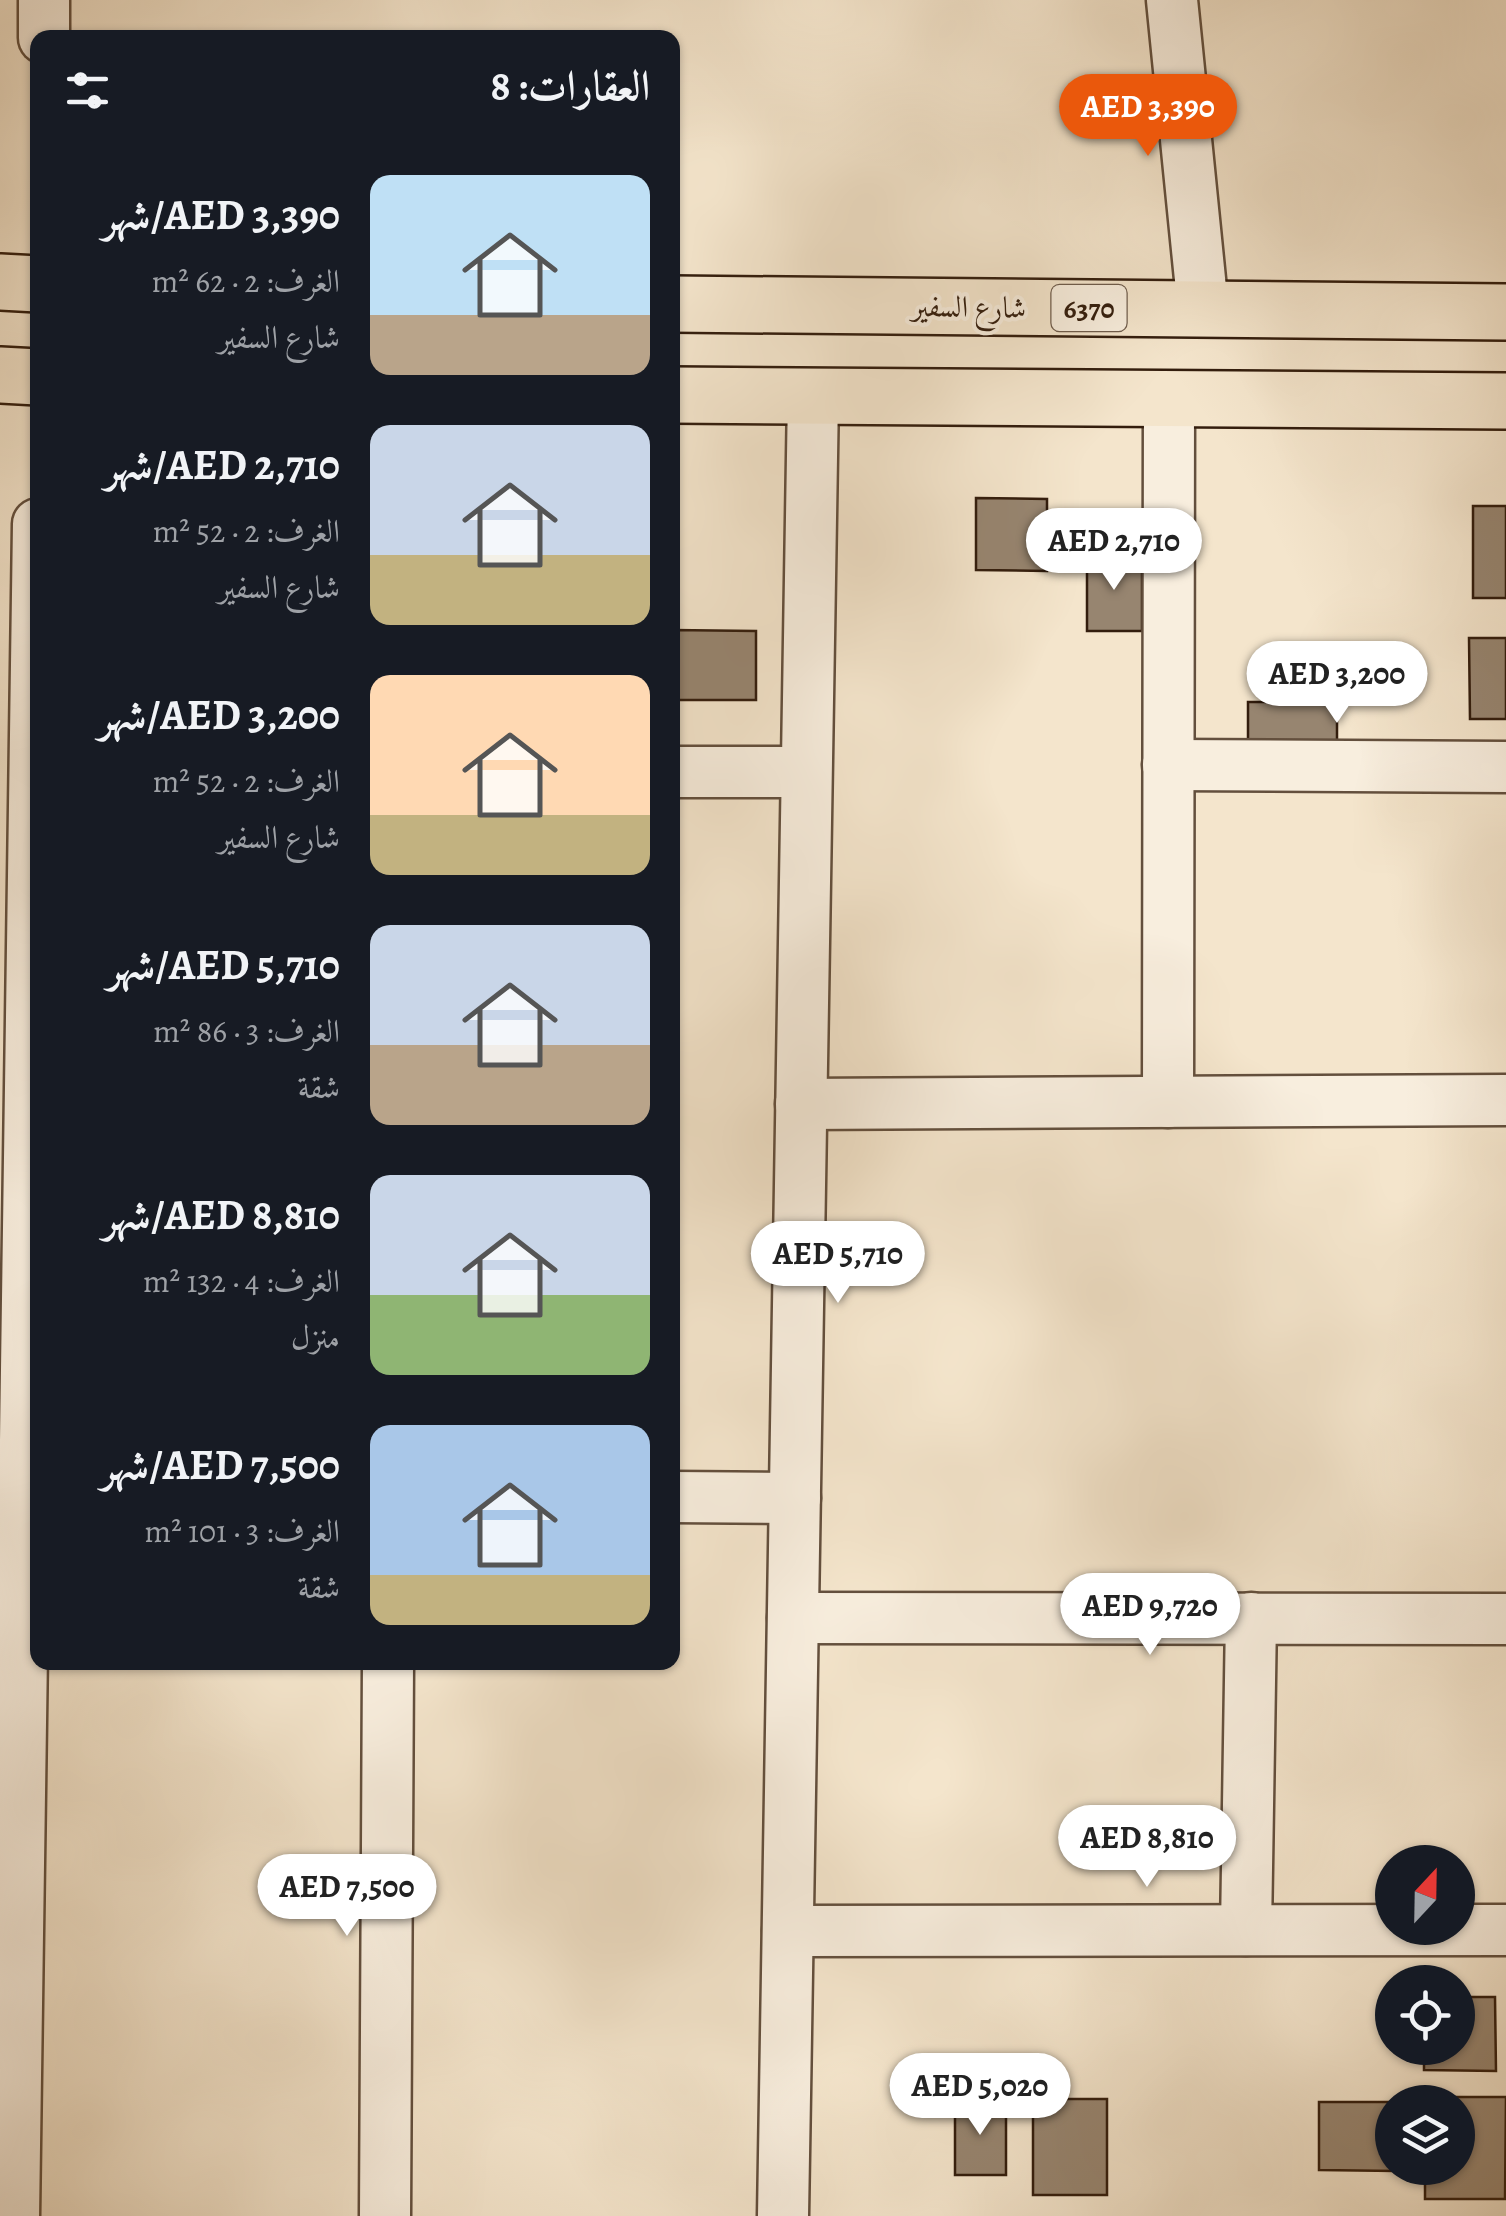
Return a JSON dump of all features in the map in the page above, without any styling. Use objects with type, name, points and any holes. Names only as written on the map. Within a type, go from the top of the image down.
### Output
[{"type":"main road","points":[[0,282],[30,284]]},
{"type":"main road","name":"شارع السفير","points":[[680,304],[1506,312]]},
{"type":"main road","points":[[0,375],[30,377]]},
{"type":"main road","points":[[680,394],[1506,401]]},
{"type":"street","points":[[44,0],[44,30]]},
{"type":"street","points":[[1172,0],[1203,309]]},
{"type":"street","points":[[783,2216],[813,396]]},
{"type":"street","points":[[1168,1102],[1169,398]]},
{"type":"street","points":[[1168,766],[1506,768]]},
{"type":"street","points":[[680,772],[806,772]]},
{"type":"street","points":[[801,1104],[1506,1100]]},
{"type":"street","points":[[680,1497],[794,1498]]},
{"type":"street","points":[[14,2216],[30,1498]]},
{"type":"street","points":[[793,1618],[1506,1618]]},
{"type":"street","points":[[1246,1930],[1252,1618]]},
{"type":"street","points":[[385,2216],[388,1670]]},
{"type":"street","points":[[788,1931],[1506,1930]]},
{"type":"building","points":[[976,498],[1047,499],[1047,571],[976,570]]},
{"type":"building","points":[[1473,506],[1506,506],[1506,598],[1473,598]]},
{"type":"building","points":[[1087,554],[1142,554],[1142,631],[1087,631]]},
{"type":"building","points":[[680,630],[756,631],[756,700],[680,700]]},
{"type":"building","points":[[1469,638],[1506,638],[1506,719],[1470,719]]},
{"type":"building","points":[[1248,702],[1337,702],[1337,741],[1248,741]]},
{"type":"building","points":[[1475,1997],[1495,1997],[1496,2071],[1424,2070],[1424,2065],[1475,2065]]},
{"type":"building","points":[[1475,2097],[1506,2097],[1505,2199],[1425,2199],[1425,2185],[1475,2185]]},
{"type":"building","points":[[1033,2099],[1107,2099],[1107,2195],[1033,2195]]},
{"type":"building","points":[[955,2102],[1006,2102],[1006,2175],[955,2175]]},
{"type":"building","points":[[1319,2102],[1375,2102],[1375,2171],[1319,2170]]}]
